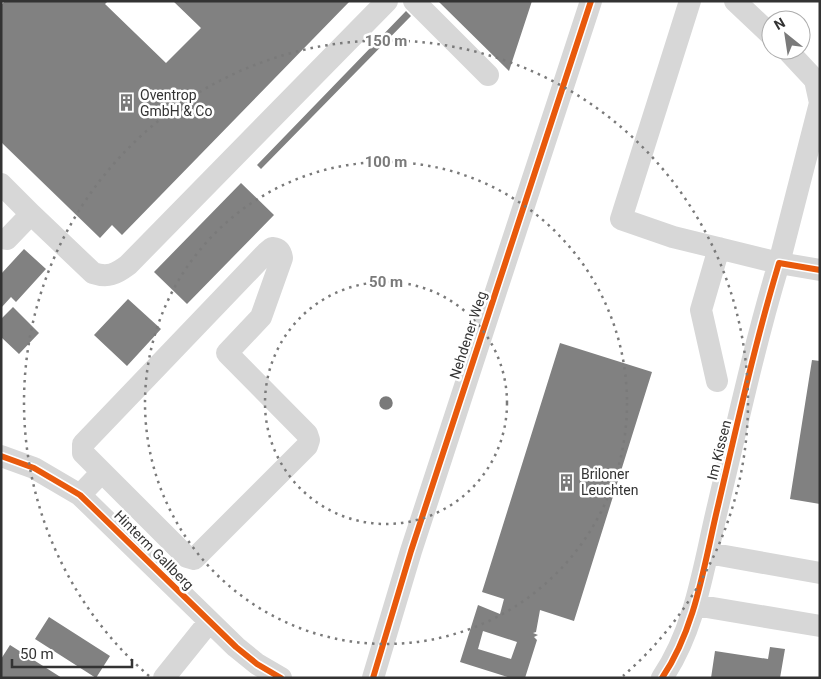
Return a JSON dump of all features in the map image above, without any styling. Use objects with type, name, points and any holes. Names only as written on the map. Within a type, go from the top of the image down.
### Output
[{"type":"street","points":[[1,184],[93,273],[103,277],[116,274],[135,258],[388,1]]},
{"type":"street","points":[[414,1],[488,75]]},
{"type":"street","name":"Nehdener Weg","points":[[373,678],[411,551],[591,1]]},
{"type":"street","points":[[690,1],[621,219],[673,237],[779,263],[820,270]]},
{"type":"street","points":[[735,1],[761,26]]},
{"type":"street","name":"Im Kissen","points":[[662,678],[672,663],[695,605],[765,312],[820,103],[817,77],[798,60]]},
{"type":"street","points":[[3,239],[31,214]]},
{"type":"street","points":[[272,248],[278,249],[281,252],[282,258],[261,317],[227,353],[307,434],[309,440],[307,446],[194,559],[187,557],[102,472],[83,452],[83,444],[266,253],[272,248]]},
{"type":"street","points":[[717,381],[701,310],[719,248]]},
{"type":"street","name":"Hinterm Gallberg","points":[[1,456],[41,471],[80,495],[210,622],[257,664],[280,678]]},
{"type":"street","points":[[80,495],[102,472]]},
{"type":"street","points":[[708,553],[820,573]]},
{"type":"street","points":[[695,605],[820,626]]},
{"type":"street","points":[[164,678],[210,622]]},
{"type":"building","name":"Oventrop GmbH & Co","points":[[5,1],[108,1],[105,4],[166,63],[201,28],[173,1],[350,1],[122,235],[112,225],[100,238],[1,142],[1,5]]},
{"type":"building","points":[[438,1],[532,1],[509,71]]},
{"type":"building","points":[[406,11],[411,16],[261,169],[257,165]]},
{"type":"building","points":[[241,183],[274,215],[187,304],[154,272]]},
{"type":"building","points":[[24,249],[46,269],[16,302],[11,297],[1,308],[1,274]]},
{"type":"building","points":[[128,299],[161,329],[127,366],[94,335]]},
{"type":"building","points":[[13,307],[39,333],[19,354],[1,337],[1,319]]},
{"type":"building","name":"Briloner Leuchten","points":[[560,343],[652,372],[574,621],[540,610],[536,632],[533,633],[538,635],[534,637],[537,640],[525,678],[511,678],[460,662],[478,605],[500,614],[504,599],[482,592]],"holes":[[[483,631],[517,642],[511,659],[478,649]]]},
{"type":"building","points":[[812,360],[820,361],[820,504],[790,499]]},
{"type":"building","points":[[49,617],[110,656],[96,678],[35,639]]},
{"type":"building","points":[[10,645],[62,678],[1,678],[1,659]]},
{"type":"building","points":[[770,647],[785,649],[780,678],[711,678],[715,651],[768,659]]},
{"type":"cycle path","points":[[373,678],[411,551],[591,1]]},
{"type":"cycle path","points":[[662,678],[674,659],[698,595],[747,384],[779,263],[820,270]]},
{"type":"cycle path","points":[[1,456],[34,468],[80,495],[236,647],[257,664],[281,678]]},
{"type":"place","name":"Oventrop GmbH & Co","points":[[126,103]]},
{"type":"place","name":"Briloner Leuchten","points":[[567,482]]}]
